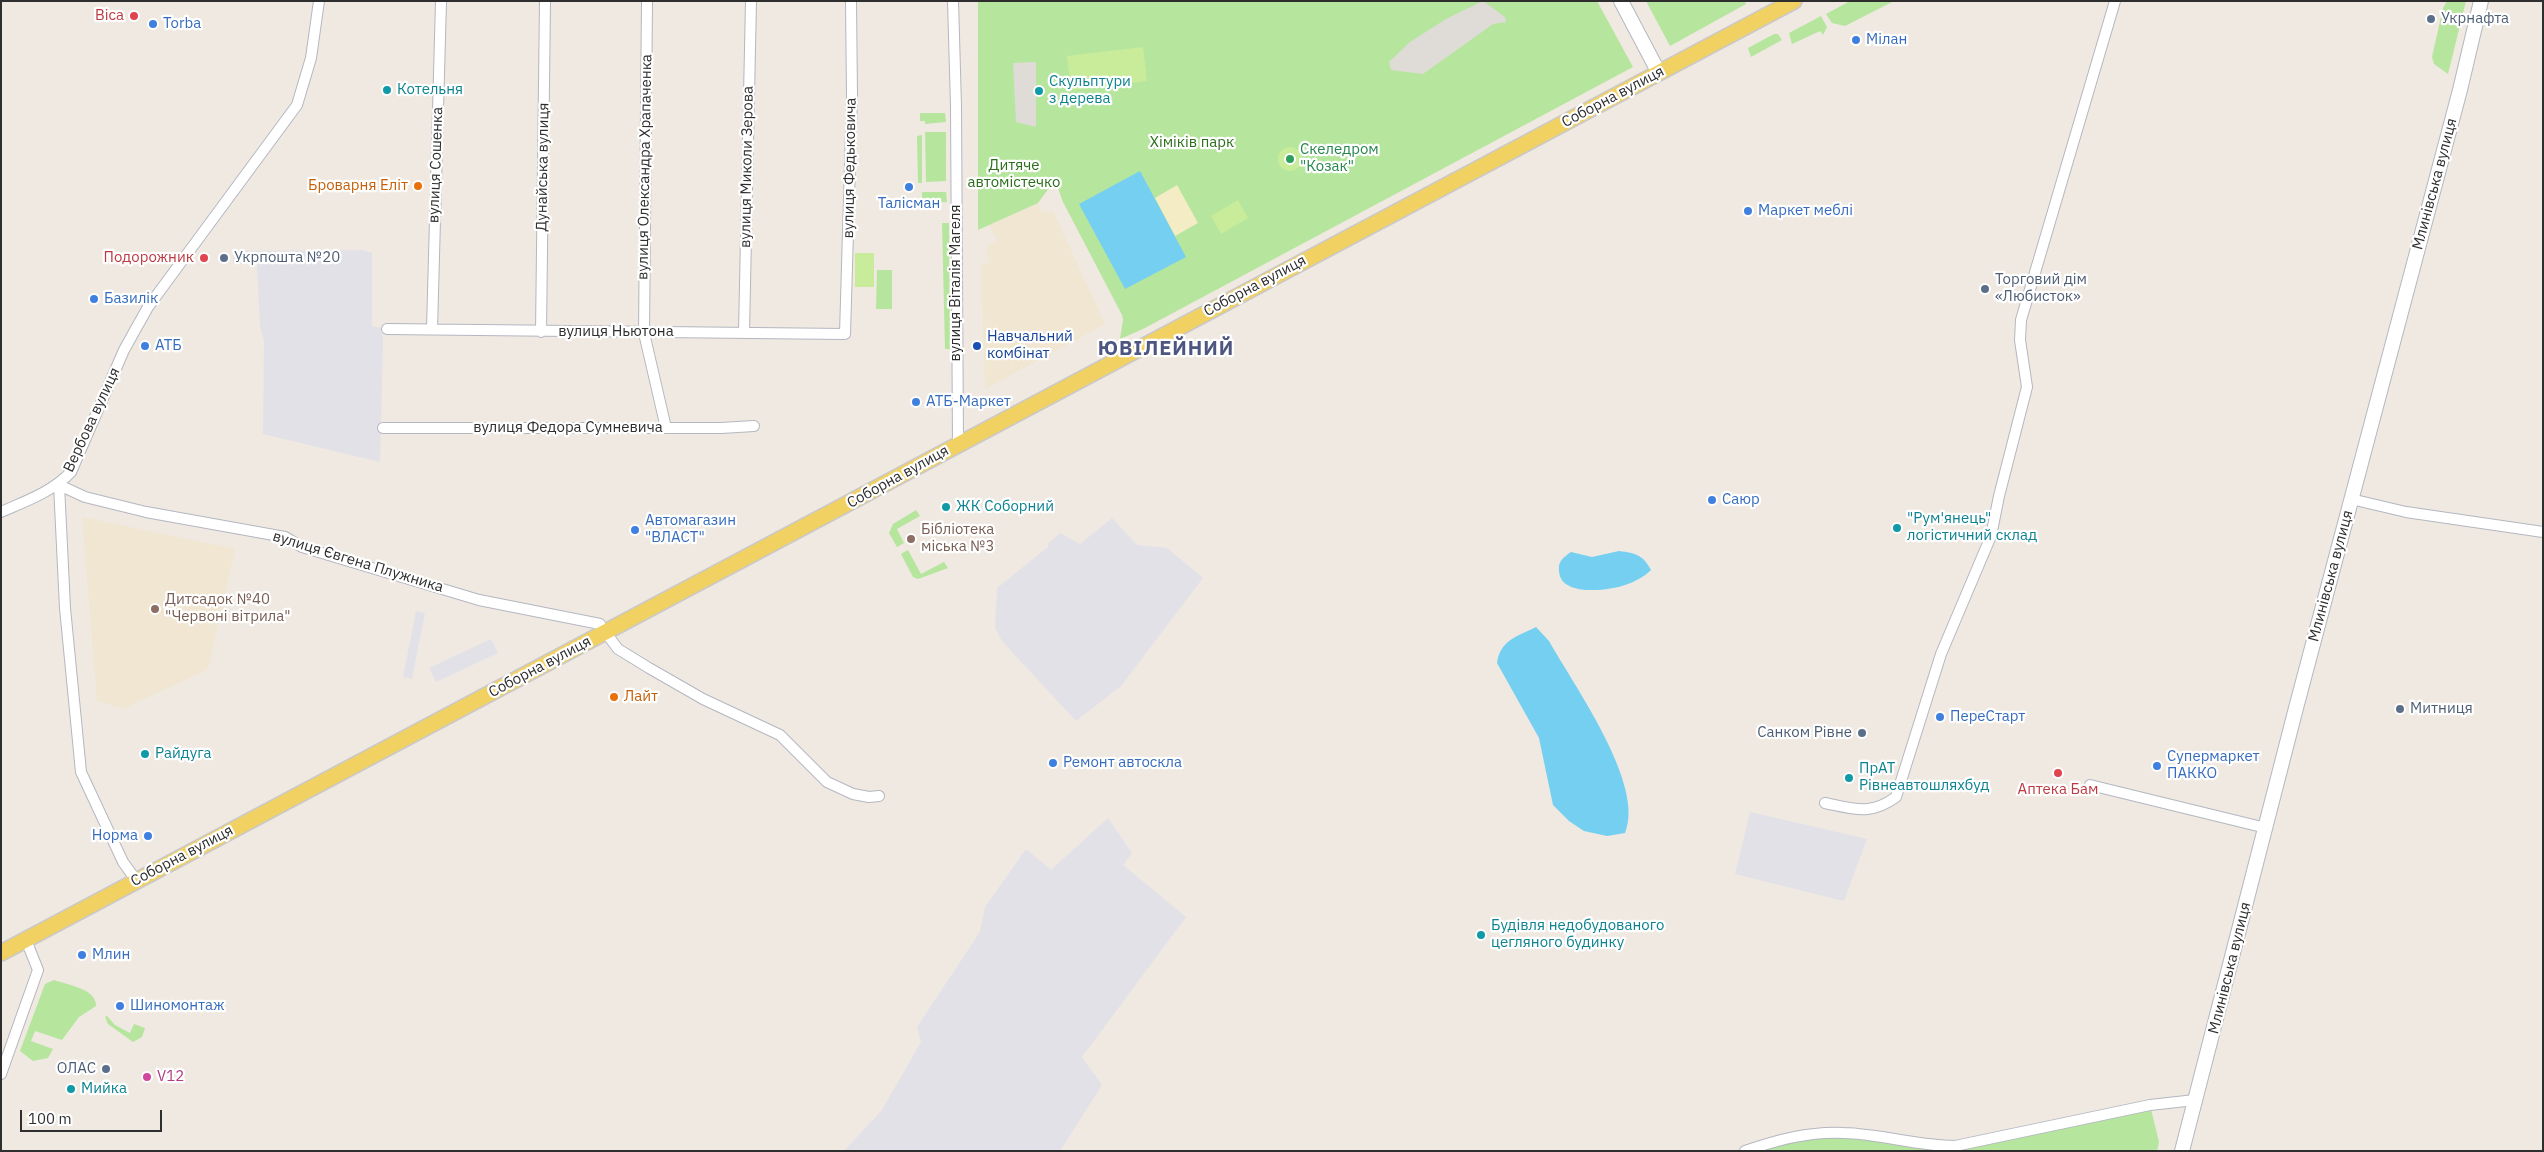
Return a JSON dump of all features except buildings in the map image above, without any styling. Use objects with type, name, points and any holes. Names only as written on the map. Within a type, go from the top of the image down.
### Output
[{"type":"main road","points":[[1621,1],[1659,72]]},
{"type":"main road","name":"Соборна вулиця","points":[[1,953],[603,629],[958,444],[1794,1]]},
{"type":"main road","name":"Млинівська вулиця","points":[[2182,1151],[2351,499],[2460,90],[2481,1]]},
{"type":"street","name":"Вербова вулиця","points":[[136,880],[123,862],[81,772],[65,608],[59,485],[71,472],[124,350],[148,308],[297,105],[311,58],[319,1]]},
{"type":"street","name":"вулиця Сошенка","points":[[432,329],[440,1]]},
{"type":"street","name":"Дунайська вулиця","points":[[541,332],[545,1]]},
{"type":"street","name":"вулиця Олександра Храпаченка","points":[[647,1],[644,333],[666,428]]},
{"type":"street","name":"вулиця Миколи Зерова","points":[[744,332],[750,1]]},
{"type":"street","name":"вулиця Федьковича","points":[[845,334],[852,96],[851,1]]},
{"type":"street","name":"вулиця Віталія Магеля","points":[[953,1],[956,106],[958,444]]},
{"type":"street","points":[[1825,803],[1867,811],[1884,806],[1896,797],[1941,654],[1985,553],[2027,387],[2020,340],[2021,320],[2115,1]]},
{"type":"street","name":"вулиця Ньютона","points":[[386,329],[845,334]]},
{"type":"street","name":"вулиця Федора Сумневича","points":[[383,428],[721,428],[754,426]]},
{"type":"street","points":[[1,512],[59,485]]},
{"type":"street","name":"вулиця Євгена Плужника","points":[[59,485],[85,497],[146,512],[285,536],[302,547],[479,600],[603,629]]},
{"type":"street","points":[[2351,499],[2406,512],[2543,532]]},
{"type":"street","points":[[603,629],[618,649],[648,668],[703,699],[780,735],[827,782],[853,794],[869,797],[879,796]]},
{"type":"street","points":[[2090,785],[2266,828]]},
{"type":"street","points":[[1,1074],[38,970],[26,940]]},
{"type":"street","points":[[1745,1151],[1777,1139],[1844,1132],[1931,1146],[1955,1146],[2150,1105],[2195,1100]]},
{"type":"shaded area","points":[[1483,1],[1505,17],[1506,22],[1493,24],[1423,74],[1391,70],[1389,62],[1410,42],[1446,19]]},
{"type":"shaded area","points":[[1036,62],[1036,127],[1016,122],[1013,63]]},
{"type":"shaded area","points":[[1038,203],[1041,212],[1053,211],[1105,324],[985,389],[981,265],[990,262],[986,252],[989,250],[987,246],[997,241],[989,225]]},
{"type":"shaded area","points":[[363,250],[372,253],[372,326],[381,328],[383,340],[380,462],[263,434],[264,340],[260,327],[257,264],[233,264],[233,251]]},
{"type":"shaded area","name":"Дитсадок №40 \"Червоні вітрила\"","points":[[82,517],[235,549],[208,669],[123,709],[97,701]]},
{"type":"shaded area","points":[[1112,518],[1137,545],[1167,548],[1203,578],[1121,686],[1076,721],[1002,641],[995,628],[997,588],[1049,546],[1048,544],[1060,533],[1080,544]]},
{"type":"shaded area","points":[[416,611],[425,613],[412,679],[403,677]]},
{"type":"shaded area","points":[[491,639],[498,653],[436,682],[429,668]]},
{"type":"shaded area","points":[[1750,812],[1867,839],[1844,901],[1735,874]]},
{"type":"shaded area","points":[[1108,818],[1132,853],[1123,865],[1186,917],[1082,1057],[1102,1085],[1060,1151],[844,1151],[882,1110],[921,1042],[917,1027],[980,932],[985,907],[1026,849],[1051,870]]},
{"type":"green space","name":"Хіміків парк","points":[[978,1],[1597,1],[1633,67],[1143,329],[1120,339],[1122,315],[1063,202],[1055,180],[1038,203],[978,230]]},
{"type":"green space","points":[[1646,1],[1745,1],[1746,4],[1670,46]]},
{"type":"green space","points":[[1850,1],[1894,1],[1845,26],[1832,23],[1826,14]]},
{"type":"green space","points":[[2447,1],[2466,1],[2448,74],[2434,64],[2432,57],[2443,8]]},
{"type":"green space","points":[[1821,16],[1827,27],[1823,35],[1820,31],[1792,44],[1789,33]]},
{"type":"green space","points":[[1774,34],[1778,34],[1782,40],[1751,57],[1748,48]]},
{"type":"green space","points":[[1143,47],[1147,81],[1071,90],[1067,56]]},
{"type":"green space","points":[[920,113],[945,113],[946,122],[925,124],[925,121],[920,121]]},
{"type":"green space","points":[[925,132],[946,132],[946,181],[926,182]]},
{"type":"green space","points":[[922,135],[922,183],[918,183],[917,136]]},
{"type":"green space","name":"Скеледром \"Козак\"","points":[[1290,147],[1298,151],[1302,159],[1298,167],[1290,171],[1282,167],[1278,159],[1282,151]]},
{"type":"green space","points":[[922,192],[946,192],[947,202],[922,203]]},
{"type":"green space","points":[[1238,200],[1248,218],[1221,234],[1211,216]]},
{"type":"green space","points":[[942,223],[949,223],[950,349],[945,349]]},
{"type":"green space","points":[[855,253],[874,253],[874,287],[855,287]]},
{"type":"green space","points":[[877,270],[892,270],[892,309],[876,309]]},
{"type":"green space","points":[[916,510],[920,516],[897,529],[904,543],[897,547],[889,533],[893,524]]},
{"type":"green space","points":[[908,550],[921,574],[944,562],[948,568],[918,579],[913,577],[901,554]]},
{"type":"green space","points":[[54,980],[74,986],[92,995],[96,1006],[79,1017],[62,1040],[35,1031],[31,1041],[53,1049],[48,1058],[33,1061],[20,1051],[45,984]]},
{"type":"green space","points":[[107,1016],[115,1025],[130,1033],[134,1024],[145,1028],[142,1037],[133,1042],[108,1024],[105,1017]]},
{"type":"green space","points":[[2150,1105],[2159,1142],[2157,1151],[1745,1151],[1844,1133],[1931,1146]]},
{"type":"sand","points":[[1177,185],[1198,223],[1175,236],[1155,198]]},
{"type":"water","points":[[1140,171],[1186,257],[1125,289],[1079,204]]},
{"type":"water","points":[[1619,551],[1642,558],[1651,570],[1632,582],[1607,589],[1585,590],[1575,588],[1567,585],[1561,579],[1559,564],[1571,552],[1592,557]]},
{"type":"water","points":[[1536,627],[1549,641],[1574,682],[1617,762],[1625,789],[1629,813],[1625,833],[1607,836],[1584,831],[1569,821],[1553,805],[1539,738],[1497,663],[1499,655],[1506,644],[1517,636]]},
{"type":"place","name":"Віса","points":[[134,16]]},
{"type":"place","name":"Укрнафта","points":[[2431,19]]},
{"type":"place","name":"Torba","points":[[153,24]]},
{"type":"place","name":"Мілан","points":[[1856,40]]},
{"type":"place","name":"Котельня","points":[[387,90]]},
{"type":"place","name":"Скульптури з дерева","points":[[1039,91]]},
{"type":"place","name":"Скеледром \"Козак\"","points":[[1290,159]]},
{"type":"place","name":"Броварня Еліт","points":[[418,186]]},
{"type":"place","name":"Талісман","points":[[909,187]]},
{"type":"place","name":"Маркет меблі","points":[[1748,211]]},
{"type":"place","name":"Подорожник","points":[[204,258]]},
{"type":"place","name":"Укрпошта №20","points":[[224,258]]},
{"type":"place","name":"Торговий дім «Любисток»","points":[[1985,289]]},
{"type":"place","name":"Базилік","points":[[94,299]]},
{"type":"place","name":"АТБ","points":[[145,346]]},
{"type":"place","name":"Навчальний комбінат","points":[[977,346]]},
{"type":"place","name":"АТБ-Маркет","points":[[916,402]]},
{"type":"place","name":"Саюр","points":[[1712,500]]},
{"type":"place","name":"ЖК Соборний","points":[[946,507]]},
{"type":"place","name":"\"Рум'янець\" логістичний склад","points":[[1897,528]]},
{"type":"place","name":"Автомагазин \"ВЛАСТ\"","points":[[635,530]]},
{"type":"place","name":"Бібліотека міська №3","points":[[911,539]]},
{"type":"place","name":"Дитсадок №40 \"Червоні вітрила\"","points":[[155,609]]},
{"type":"place","name":"Лайт","points":[[614,697]]},
{"type":"place","name":"Митниця","points":[[2400,709]]},
{"type":"place","name":"ПереСтарт","points":[[1940,717]]},
{"type":"place","name":"Санком Рівне","points":[[1862,733]]},
{"type":"place","name":"Райдуга","points":[[145,754]]},
{"type":"place","name":"Ремонт автоскла","points":[[1053,763]]},
{"type":"place","name":"Супермаркет ПАККО","points":[[2157,766]]},
{"type":"place","name":"Аптека Бам","points":[[2058,773]]},
{"type":"place","name":"ПрАТ Рівнеавтошляхбуд","points":[[1849,778]]},
{"type":"place","name":"Норма","points":[[148,836]]},
{"type":"place","name":"Будівля недобудованого цегляного будинку","points":[[1481,935]]},
{"type":"place","name":"Млин","points":[[82,955]]},
{"type":"place","name":"Шиномонтаж","points":[[120,1006]]},
{"type":"place","name":"ОЛАС","points":[[106,1069]]},
{"type":"place","name":"V12","points":[[147,1077]]},
{"type":"place","name":"Мийка","points":[[71,1089]]},
{"type":"district","name":"ЮВІЛЕЙНИЙ","points":[[1166,349]]},
{"type":"park label","name":"Дитяче автомістечко","points":[[1014,174]]}]
